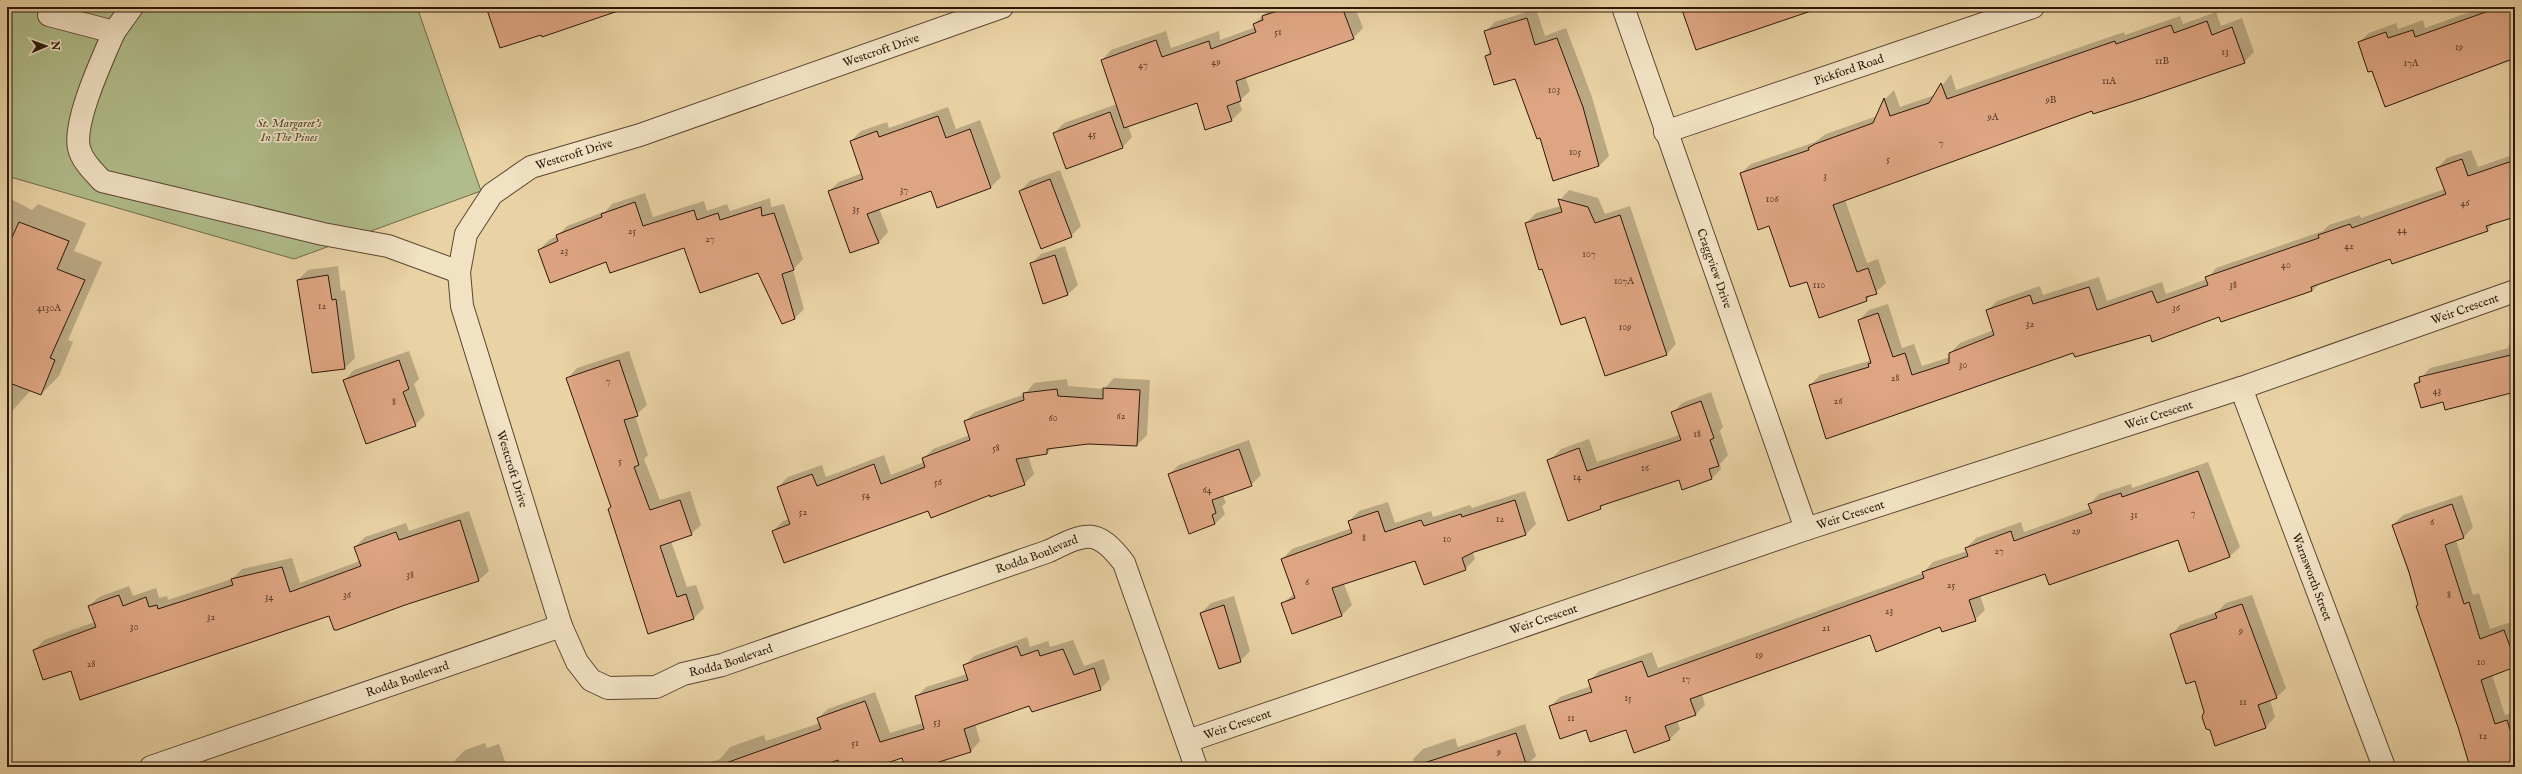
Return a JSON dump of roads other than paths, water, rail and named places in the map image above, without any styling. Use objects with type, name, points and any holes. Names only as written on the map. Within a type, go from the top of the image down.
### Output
[{"type":"street","points":[[132,7],[114,32],[88,94],[81,120],[79,148],[86,163],[102,181],[323,234],[388,246],[459,272]]},
{"type":"street","name":"Westcroft Drive","points":[[561,626],[462,306],[459,272],[466,234],[479,212],[492,194],[531,167],[640,135],[1002,7]]},
{"type":"street","name":"Craggview Drive","points":[[1623,7],[1665,132],[1806,529]]},
{"type":"street","name":"Pickford Road","points":[[1665,132],[2033,7]]},
{"type":"street","points":[[49,15],[114,32]]},
{"type":"street","name":"Weir Crescent","points":[[1188,741],[1806,529],[2241,388],[2515,291]]},
{"type":"street","name":"Warnsworth Street","points":[[2241,388],[2384,767]]},
{"type":"street","name":"Rodda Boulevard","points":[[151,767],[561,626],[577,662],[591,680],[608,688],[656,688],[683,674],[722,665],[1049,551],[1076,538],[1098,537],[1111,546],[1124,563],[1196,767]]},
{"type":"park label","name":"St. Margaret's In The Pines","points":[[289,130]]}]
